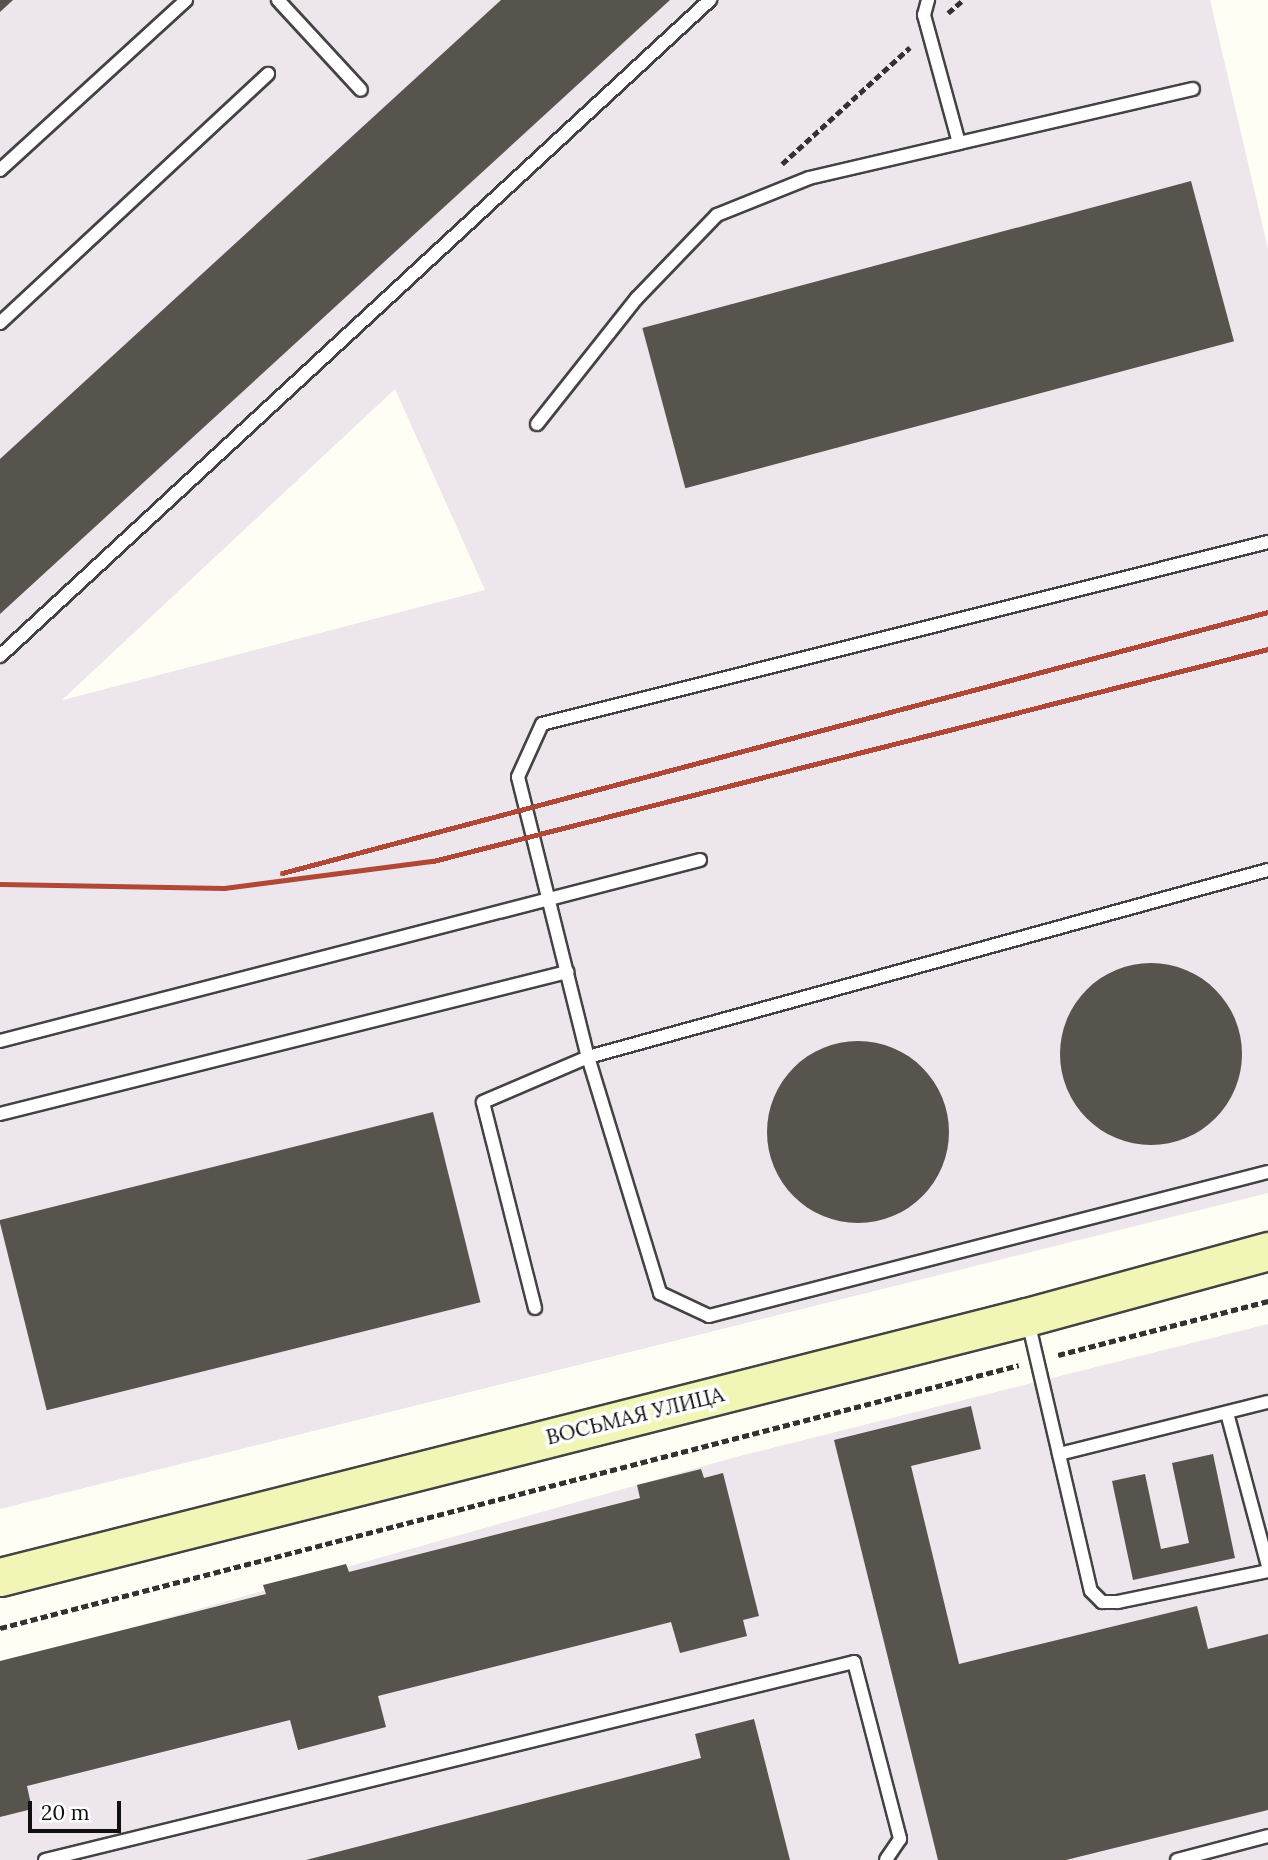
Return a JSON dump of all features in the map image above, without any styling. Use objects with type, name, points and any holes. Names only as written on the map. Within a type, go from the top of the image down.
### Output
[{"type":"street","name":"ВОСЬМАЯ УЛИЦА","points":[[0,1577],[1027,1317],[1268,1251]]},
{"type":"lane","points":[[0,170],[186,0]]},
{"type":"lane","points":[[278,0],[361,90]]},
{"type":"lane","points":[[0,656],[710,0]]},
{"type":"lane","points":[[928,0],[924,15],[959,143]]},
{"type":"lane","points":[[0,323],[268,74]]},
{"type":"lane","points":[[537,424],[637,298],[718,215],[809,178],[1193,89]]},
{"type":"lane","points":[[1268,542],[542,724],[518,777],[588,1057],[660,1293],[709,1316],[1268,1172]]},
{"type":"lane","points":[[0,1041],[700,860]]},
{"type":"lane","points":[[535,1308],[483,1102],[588,1057],[1268,870]]},
{"type":"lane","points":[[0,1114],[567,972]]},
{"type":"lane","points":[[1027,1317],[1091,1591],[1102,1602],[1268,1569],[1227,1412]]},
{"type":"lane","points":[[1059,1454],[1268,1402]]},
{"type":"lane","points":[[45,1860],[854,1662],[900,1839],[886,1860]]},
{"type":"lane","points":[[1177,1860],[1268,1836]]},
{"type":"path","points":[[755,200],[771,174],[963,0]]},
{"type":"path","points":[[0,1628],[1268,1301]]},
{"type":"shaded area","points":[[0,0],[1210,0],[1268,249],[1268,1193],[0,1509]],"holes":[[[395,389],[485,590],[63,700]]]},
{"type":"shaded area","points":[[1268,1324],[1268,1860],[0,1860],[0,1665],[736,1457]]},
{"type":"building","points":[[0,0],[13,0],[0,12]]},
{"type":"building","points":[[501,0],[670,0],[0,614],[0,459]]},
{"type":"building","points":[[1191,181],[1234,341],[685,488],[642,328]]},
{"type":"building","points":[[1151,963],[1169,964],[1186,970],[1216,989],[1235,1019],[1241,1036],[1241,1072],[1235,1089],[1216,1119],[1186,1138],[1169,1144],[1151,1145],[1133,1144],[1116,1138],[1086,1119],[1067,1089],[1061,1072],[1060,1054],[1061,1036],[1067,1019],[1086,989],[1116,970],[1133,964]]},
{"type":"building","points":[[858,1041],[876,1042],[893,1048],[923,1067],[942,1097],[948,1114],[948,1150],[942,1167],[923,1197],[893,1216],[876,1222],[858,1223],[840,1222],[823,1216],[793,1197],[774,1167],[768,1150],[767,1132],[768,1114],[774,1097],[793,1067],[823,1048],[840,1042]]},
{"type":"building","points":[[433,1112],[480,1302],[47,1410],[0,1220]]},
{"type":"building","points":[[971,1406],[981,1449],[911,1466],[959,1664],[1197,1606],[1208,1649],[1268,1634],[1268,1810],[1066,1860],[938,1860],[834,1440]]},
{"type":"building","points":[[1213,1454],[1235,1558],[1133,1580],[1112,1481],[1145,1474],[1161,1549],[1189,1543],[1172,1463]]},
{"type":"building","points":[[701,1469],[704,1478],[723,1473],[759,1616],[743,1620],[747,1636],[680,1653],[671,1622],[378,1696],[386,1727],[298,1750],[290,1720],[27,1786],[32,1809],[0,1817],[0,1661],[266,1594],[263,1585],[346,1564],[349,1572],[640,1498],[637,1485]]},
{"type":"building","points":[[754,1719],[790,1860],[306,1860],[701,1758],[695,1734]]},
{"type":"railway","points":[[282,873],[1268,612]]},
{"type":"railway","points":[[0,884],[224,888],[433,861],[1268,649]]}]
